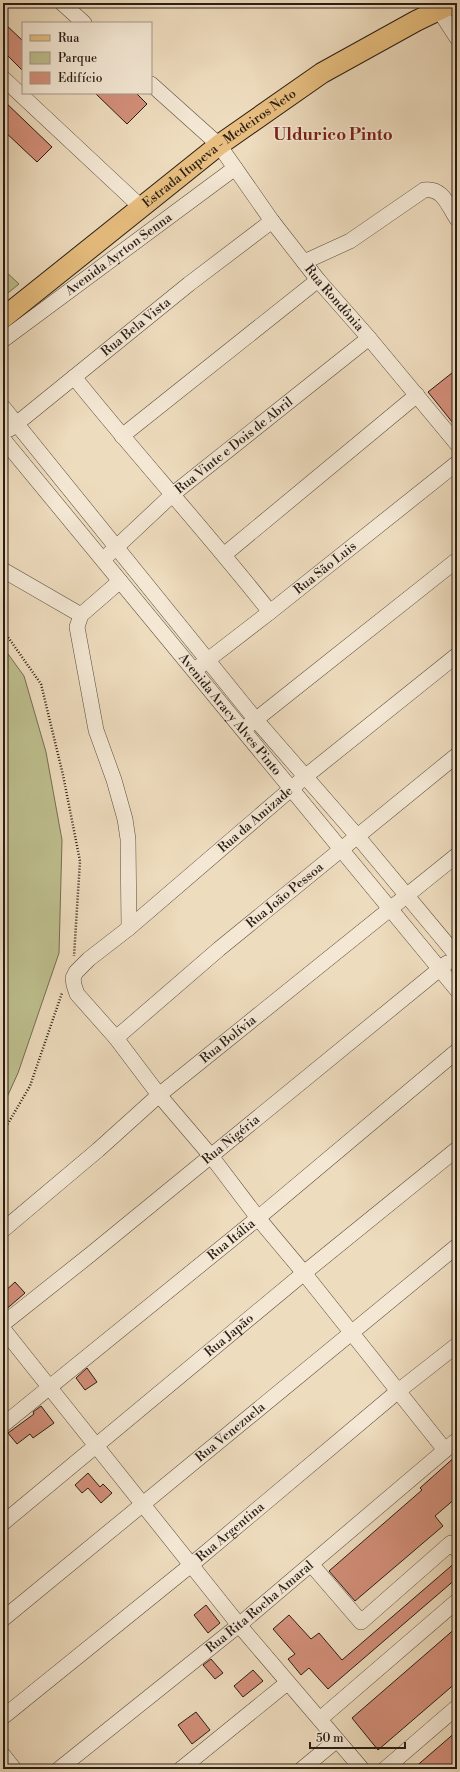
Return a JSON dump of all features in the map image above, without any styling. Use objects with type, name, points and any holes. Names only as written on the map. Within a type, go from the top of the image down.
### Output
[{"type":"main road","name":"Estrada Itupeva - Medeiros Neto","points":[[3,318],[219,145],[322,73],[446,6]]},
{"type":"street","points":[[62,3],[83,22]]},
{"type":"street","points":[[446,6],[457,38]]},
{"type":"street","points":[[3,78],[142,208]]},
{"type":"street","name":"Rua Rondônia","points":[[152,85],[219,145],[272,221],[318,280],[369,338],[457,444]]},
{"type":"street","name":"Avenida Ayrton Senna","points":[[3,340],[235,168]]},
{"type":"street","points":[[304,262],[350,241],[424,190],[433,189],[441,193],[457,220]]},
{"type":"street","name":"Rua Bela Vista","points":[[3,436],[16,423],[189,284],[272,221]]},
{"type":"street","points":[[122,436],[318,280]]},
{"type":"street","name":"Rua Vinte e Dois de Abril","points":[[104,560],[173,494],[369,338]]},
{"type":"street","points":[[74,377],[122,436],[225,554],[270,612]]},
{"type":"street","points":[[225,554],[417,395]]},
{"type":"street","name":"Avenida Aracy Alves Pinto","points":[[3,407],[115,548],[256,720],[306,776],[358,837],[406,897],[457,955]]},
{"type":"street","name":"Avenida Aracy Alves Pinto","points":[[3,439],[104,560],[193,672],[290,790],[457,990]]},
{"type":"street","name":"Rua São Luis","points":[[193,672],[457,463]]},
{"type":"street","points":[[242,731],[457,560]]},
{"type":"street","points":[[3,570],[81,615]]},
{"type":"street","points":[[120,581],[81,615],[77,627],[96,730],[114,780],[125,819],[128,839],[130,928]]},
{"type":"street","name":"Rua da Amizade","points":[[70,993],[74,985],[73,978],[76,972],[90,959],[130,928],[306,776],[457,656]]},
{"type":"street","name":"Rua João Pessoa","points":[[116,1038],[219,949],[457,755]]},
{"type":"street","name":"Rua Bolívia","points":[[3,1230],[98,1150],[159,1095],[457,855]]},
{"type":"street","name":"Rua Nigéria","points":[[3,1324],[457,955]]},
{"type":"street","points":[[70,993],[116,1038],[159,1095],[211,1156],[258,1218],[352,1332],[397,1392],[445,1450]]},
{"type":"street","name":"Rua Itália","points":[[3,1425],[258,1218],[457,1051]]},
{"type":"street","name":"Rua Japão","points":[[3,1523],[304,1273],[457,1149]]},
{"type":"street","name":"Rua Venezuela","points":[[3,1619],[141,1504],[457,1246]]},
{"type":"street","points":[[3,1329],[239,1626],[362,1769]]},
{"type":"street","name":"Rua Argentina","points":[[3,1717],[191,1565],[397,1392],[457,1345]]},
{"type":"street","name":"Rua Rita Rocha Amaral","points":[[59,1769],[239,1626],[457,1440]]},
{"type":"street","points":[[311,1564],[362,1622],[454,1547]]},
{"type":"street","points":[[320,1719],[457,1601]]},
{"type":"street","points":[[181,1769],[287,1683]]},
{"type":"street","points":[[385,1769],[457,1707]]},
{"type":"street","points":[[302,1769],[338,1740]]},
{"type":"street","points":[[3,1755],[14,1769]]},
{"type":"path","points":[[3,630],[41,684],[64,782],[80,861],[74,954],[72,962]]},
{"type":"path","points":[[3,1132],[30,1086],[70,993]]},
{"type":"green space","points":[[3,269],[19,284],[3,297]]},
{"type":"green space","points":[[3,647],[24,676],[46,752],[62,840],[59,953],[18,1073],[3,1106]]},
{"type":"building","points":[[3,22],[22,40],[22,70],[3,51]]},
{"type":"building","points":[[96,94],[137,94],[147,104],[127,124]]},
{"type":"building","points":[[3,100],[52,147],[37,162],[3,130]]},
{"type":"building","points":[[457,369],[457,428],[428,392]]},
{"type":"building","points":[[15,1282],[25,1293],[3,1312],[3,1293]]},
{"type":"building","points":[[87,1368],[97,1382],[85,1390],[76,1378]]},
{"type":"building","points":[[41,1406],[54,1423],[33,1438],[30,1434],[17,1444],[8,1433],[34,1414],[33,1412]]},
{"type":"building","points":[[457,1455],[457,1497],[435,1516],[443,1526],[355,1601],[329,1571],[422,1490],[420,1488]]},
{"type":"building","points":[[88,1473],[100,1487],[103,1484],[112,1493],[101,1503],[88,1488],[82,1493],[75,1485]]},
{"type":"building","points":[[457,1561],[457,1578],[328,1689],[309,1668],[301,1675],[288,1659],[295,1654],[273,1629],[289,1615],[311,1639],[319,1633],[342,1660]]},
{"type":"building","points":[[206,1605],[220,1623],[208,1633],[194,1615]]},
{"type":"building","points":[[457,1627],[457,1682],[378,1750],[352,1718]]},
{"type":"building","points":[[211,1659],[223,1673],[215,1679],[203,1665]]},
{"type":"building","points":[[253,1670],[263,1681],[243,1697],[234,1686]]},
{"type":"building","points":[[196,1712],[210,1730],[192,1744],[178,1725]]},
{"type":"building","points":[[457,1731],[457,1769],[413,1769]]},
{"type":"district","name":"Uldurico Pinto","points":[[333,135]]}]
